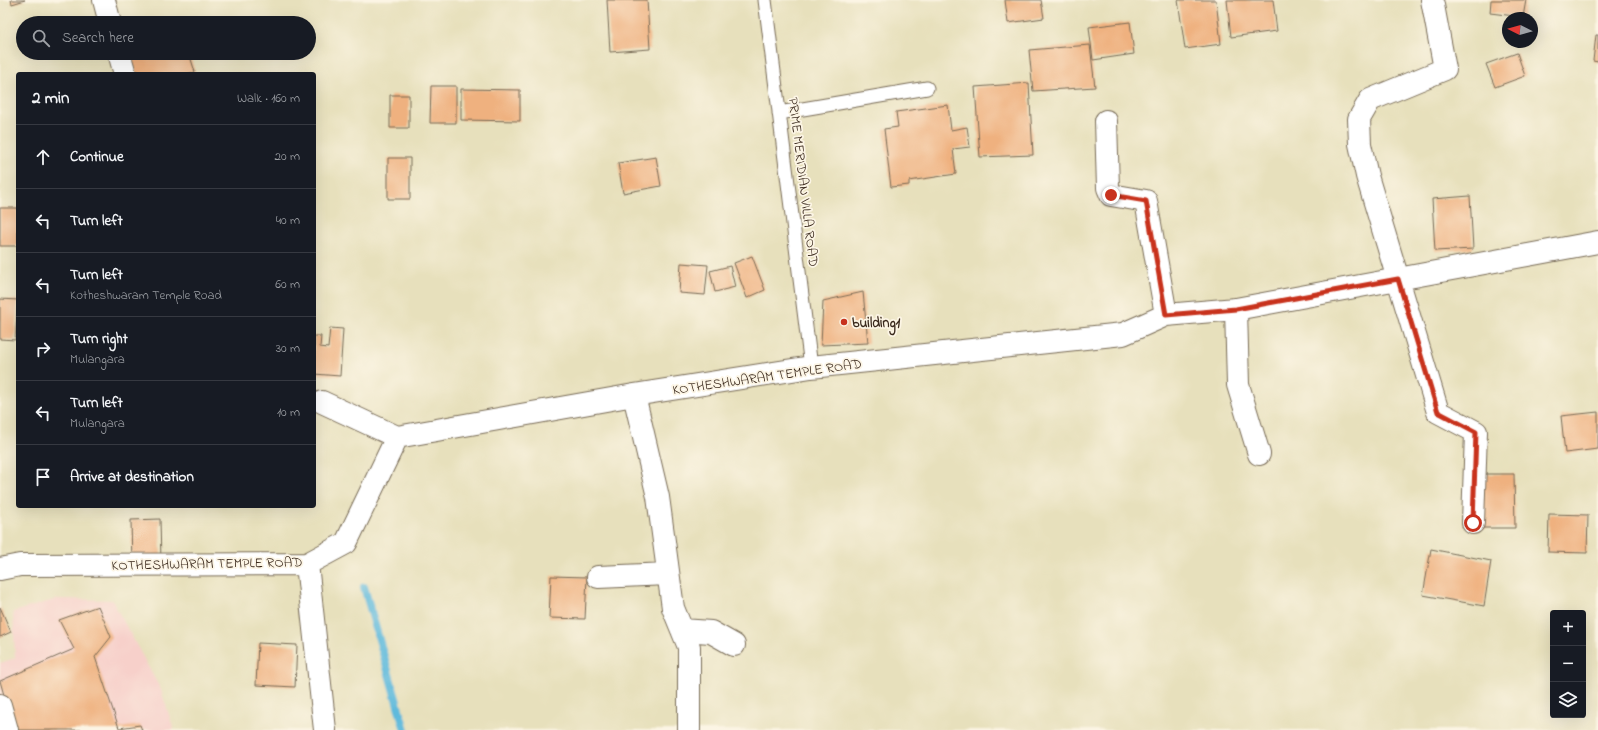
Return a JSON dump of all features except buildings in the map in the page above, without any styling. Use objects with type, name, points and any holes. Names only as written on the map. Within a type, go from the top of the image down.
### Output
[{"type":"street","points":[[104,0],[108,16]]},
{"type":"street","points":[[1432,0],[1445,69],[1370,100],[1359,119],[1360,144],[1367,176],[1438,412],[1476,432],[1473,523]]},
{"type":"street","points":[[121,60],[124,72]]},
{"type":"street","points":[[1106,120],[1108,188],[1111,195],[1146,201],[1166,315]]},
{"type":"street","name":"KOTHESHWARAM TEMPLE ROAD","points":[[0,569],[20,565],[307,564],[346,543],[397,438],[634,395],[810,367],[1123,334],[1166,315],[1236,309],[1598,242]]},
{"type":"street","points":[[1236,309],[1238,385],[1259,454]]},
{"type":"street","points":[[634,395],[658,497],[673,608],[689,647],[689,730]]},
{"type":"street","points":[[322,402],[397,438]]},
{"type":"street","points":[[307,564],[325,730]]},
{"type":"street","points":[[598,577],[668,574]]},
{"type":"street","points":[[682,630],[711,632],[734,646]]},
{"type":"street","points":[[0,705],[7,730]]},
{"type":"lane","name":"PRIME MERIDIAN VILLA ROAD","points":[[765,0],[810,367]]},
{"type":"lane","points":[[779,112],[927,88]]},
{"type":"shaded area","points":[[57,599],[112,600],[161,690],[174,730],[0,730],[0,663],[15,658],[13,612]]},
{"type":"waterway","points":[[364,587],[405,730]]},
{"type":"place","name":"building1","points":[[844,322]]},
{"type":"route","points":[[1111,195],[1146,201],[1166,315],[1236,309],[1398,279],[1438,412],[1476,432],[1473,523]]}]
